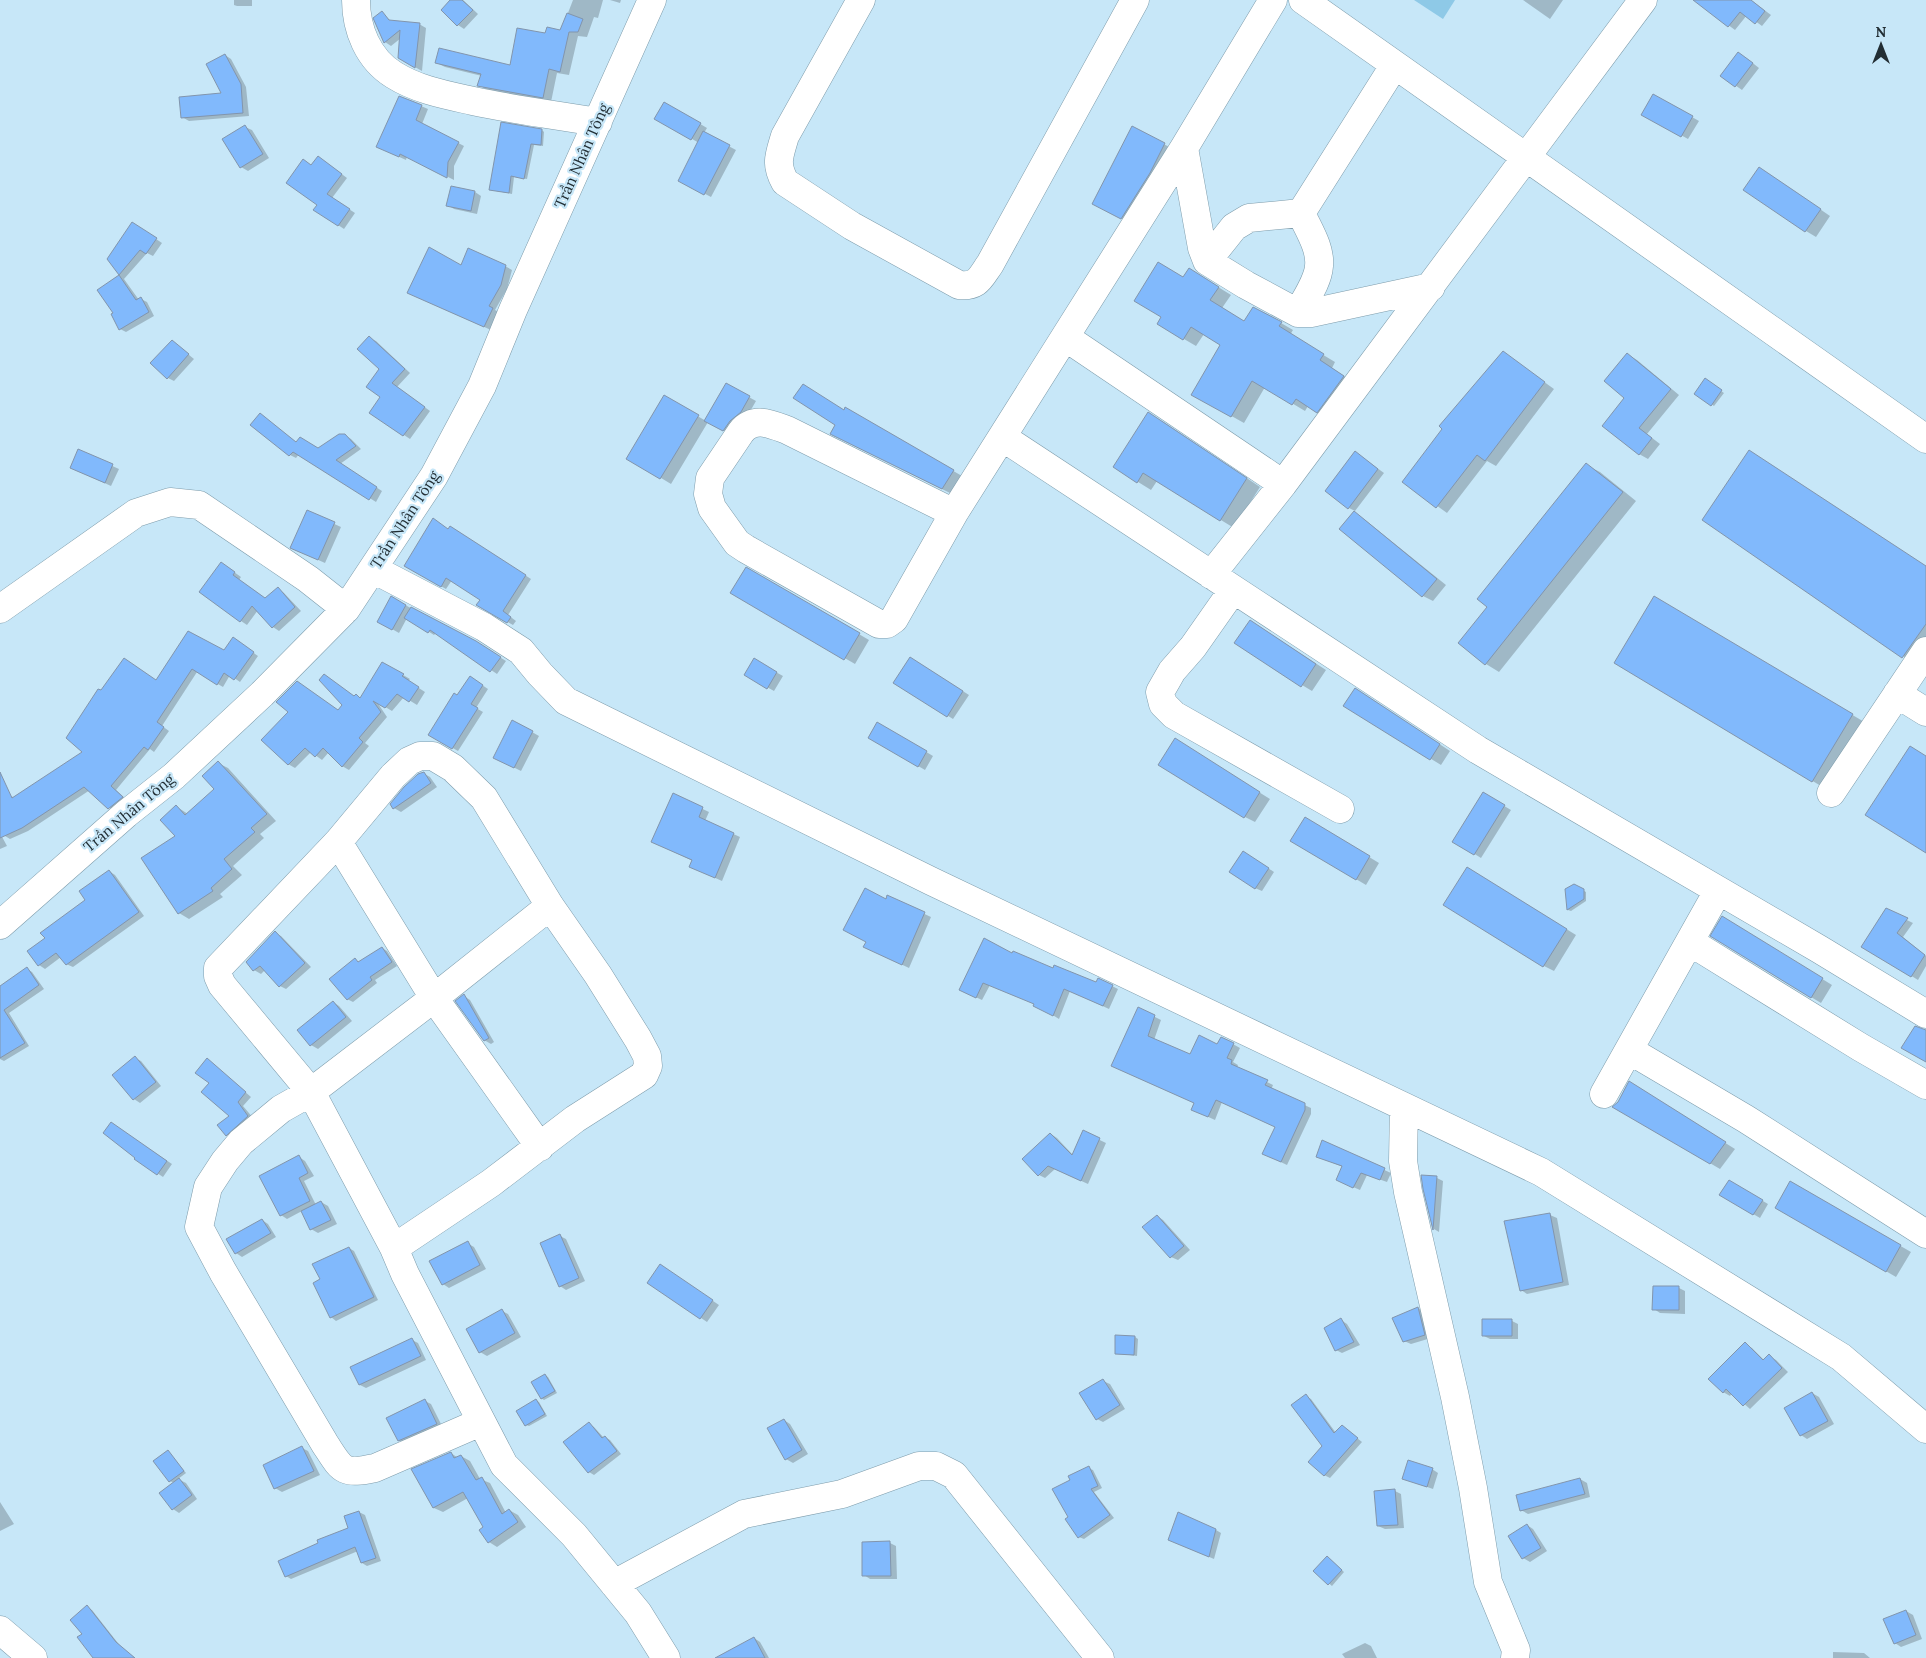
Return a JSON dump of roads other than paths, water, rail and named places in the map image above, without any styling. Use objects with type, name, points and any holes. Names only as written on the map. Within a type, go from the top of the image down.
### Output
[{"type":"street","points":[[356,0],[356,15],[363,39],[377,61],[392,75],[433,93],[506,108],[598,122]]},
{"type":"street","name":"Trần Nhân Tông","points":[[0,925],[126,814],[174,776],[262,694],[346,609],[434,476],[482,386],[513,310],[652,0]]},
{"type":"street","points":[[861,0],[785,136],[777,160],[779,172],[785,182],[852,226],[959,285],[970,286],[978,281],[990,264],[1135,0]]},
{"type":"street","points":[[954,513],[787,430],[771,424],[757,422],[747,425],[741,432],[710,478],[708,494],[712,508],[738,543],[878,624],[887,624],[894,620],[954,513],[1184,148],[1272,0]]},
{"type":"street","points":[[1303,0],[1394,66],[1926,439]]},
{"type":"street","points":[[1340,809],[1174,715],[1163,704],[1160,692],[1172,671],[1193,647],[1222,582],[1283,484],[1373,360],[1430,287],[1643,0]]},
{"type":"street","points":[[1301,213],[1394,66]]},
{"type":"street","points":[[1184,148],[1202,248],[1207,260],[1246,285],[1298,313],[1311,313],[1430,287]]},
{"type":"street","points":[[1207,260],[1234,227],[1249,218],[1301,213]]},
{"type":"street","points":[[1298,313],[1316,278],[1319,265],[1317,250],[1301,213]]},
{"type":"street","points":[[1065,337],[1283,484]]},
{"type":"street","points":[[1002,437],[1478,750],[1819,949],[1926,1014]]},
{"type":"street","points":[[0,609],[136,513],[170,502],[198,505],[308,579],[346,609]]},
{"type":"street","points":[[373,569],[484,627],[522,651],[540,674],[566,701],[931,881],[1541,1172],[1841,1357],[1926,1429]]},
{"type":"street","points":[[1831,793],[1926,651]]},
{"type":"street","points":[[1898,694],[1926,712]]},
{"type":"street","points":[[394,1248],[491,1183],[575,1119],[644,1075],[648,1066],[647,1056],[633,1031],[598,975],[550,906],[484,798],[453,768],[433,756],[420,756],[408,761],[393,776],[338,842],[218,968],[218,976],[222,985],[311,1092],[394,1248],[405,1274],[504,1465],[574,1535],[638,1613],[666,1658]]},
{"type":"street","points":[[338,842],[434,998],[540,1147]]},
{"type":"street","points":[[1604,1094],[1718,891]]},
{"type":"street","points":[[481,1422],[375,1468],[358,1472],[344,1469],[338,1465],[223,1272],[199,1226],[208,1187],[225,1160],[241,1142],[281,1109],[311,1092],[550,906]]},
{"type":"street","points":[[1690,942],[1926,1085]]},
{"type":"street","points":[[1629,1050],[1746,1119],[1926,1234]]},
{"type":"street","points":[[1404,1107],[1402,1147],[1408,1192],[1457,1406],[1473,1488],[1488,1582],[1516,1650],[1515,1658]]},
{"type":"street","points":[[614,1584],[744,1514],[842,1494],[919,1466],[936,1466],[954,1475],[1100,1658]]},
{"type":"street","points":[[0,1630],[33,1658]]}]
